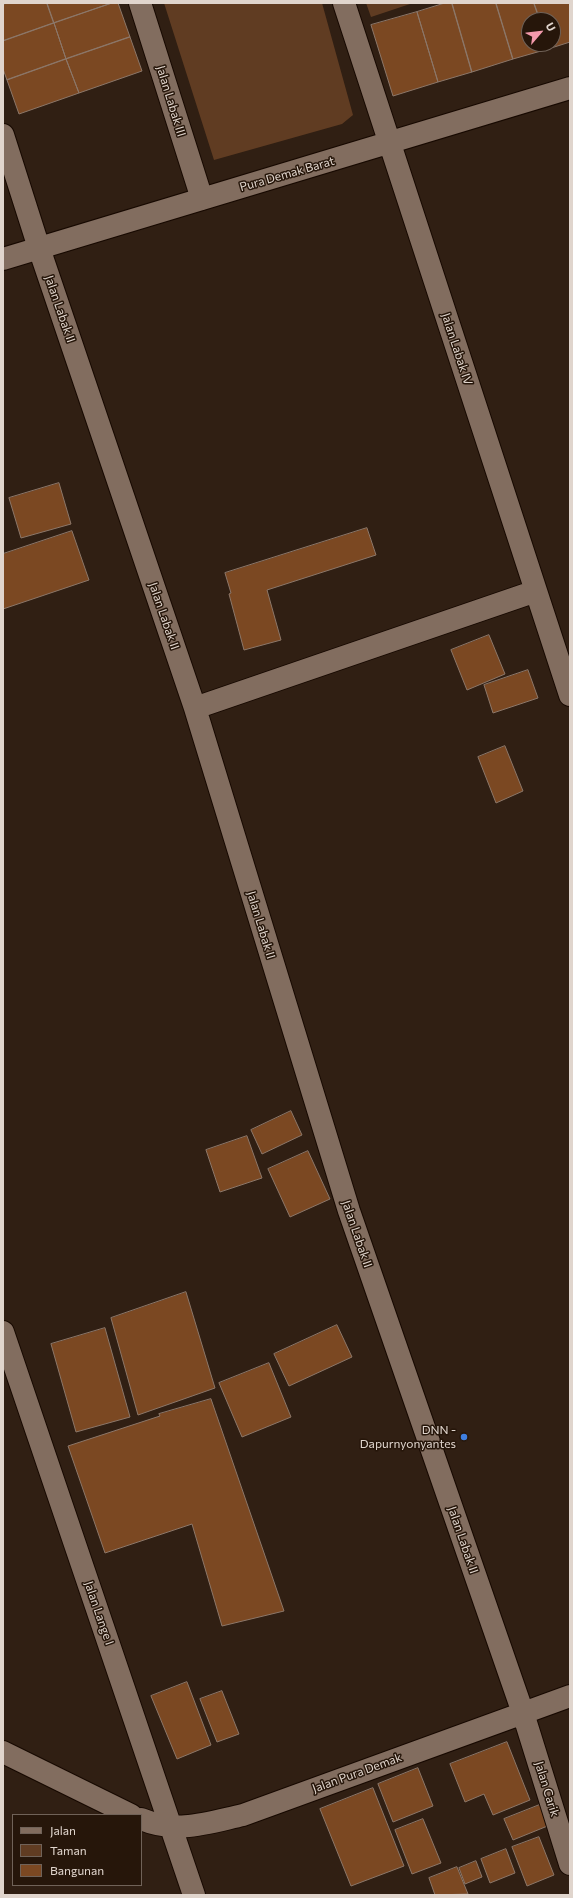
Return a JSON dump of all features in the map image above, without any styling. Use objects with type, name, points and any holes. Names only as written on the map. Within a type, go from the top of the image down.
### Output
[{"type":"street","name":"Jalan Labak III","points":[[140,3],[202,199]]},
{"type":"street","name":"Jalan Labak IV","points":[[344,3],[570,695]]},
{"type":"street","name":"Pura Demak Barat","points":[[3,259],[390,144],[570,88]]},
{"type":"street","name":"Jalan Labak II","points":[[3,135],[39,248],[195,708],[349,1211],[523,1713]]},
{"type":"street","points":[[195,708],[536,591]]},
{"type":"street","name":"Jalan Lange I","points":[[3,1332],[194,1895]]},
{"type":"street","name":"Jalan Pura Demak","points":[[142,1819],[153,1824],[189,1827],[243,1815],[570,1696]]},
{"type":"street","name":"Jalan Carik","points":[[523,1713],[570,1864]]},
{"type":"street","points":[[3,1752],[129,1814]]},
{"type":"green space","points":[[164,3],[322,3],[353,115],[342,124],[214,160]]},
{"type":"green space","points":[[366,3],[413,3],[371,17]]},
{"type":"building","points":[[7,3],[47,3],[54,23],[3,41],[3,5]]},
{"type":"building","points":[[47,3],[112,3],[54,23]]},
{"type":"building","points":[[112,3],[118,3],[130,37],[66,59],[54,23]]},
{"type":"building","points":[[445,3],[452,3],[472,72],[438,82],[417,12]]},
{"type":"building","points":[[452,3],[496,3],[513,59],[472,72]]},
{"type":"building","points":[[496,3],[534,3],[537,12],[521,12],[521,52],[538,52],[513,59]]},
{"type":"building","points":[[534,3],[570,3],[570,42],[561,45],[561,12],[537,12]]},
{"type":"building","points":[[417,12],[438,82],[393,96],[371,25]]},
{"type":"building","points":[[54,23],[66,59],[7,80],[3,69],[3,41]]},
{"type":"building","points":[[130,37],[142,71],[79,93],[66,59]]},
{"type":"building","points":[[66,59],[79,93],[19,114],[7,80]]},
{"type":"building","points":[[59,483],[71,524],[21,538],[9,498]]},
{"type":"building","points":[[367,528],[376,555],[267,590],[281,640],[244,650],[225,573]]},
{"type":"building","points":[[72,531],[89,580],[3,609],[3,554]]},
{"type":"building","points":[[489,635],[505,674],[467,690],[451,650]]},
{"type":"building","points":[[528,670],[538,698],[493,713],[484,685]]},
{"type":"building","points":[[505,746],[523,791],[496,803],[478,757]]},
{"type":"building","points":[[291,1111],[302,1135],[262,1154],[251,1130]]},
{"type":"building","points":[[247,1136],[262,1178],[220,1192],[206,1150]]},
{"type":"building","points":[[308,1151],[330,1199],[290,1217],[268,1169]]},
{"type":"building","points":[[186,1292],[215,1388],[138,1415],[111,1318]]},
{"type":"building","points":[[337,1325],[352,1357],[289,1386],[274,1354]]},
{"type":"building","points":[[105,1328],[130,1417],[76,1432],[51,1344]]},
{"type":"building","points":[[269,1363],[291,1417],[242,1437],[219,1383]]},
{"type":"building","points":[[211,1399],[284,1611],[222,1626],[192,1524],[105,1553],[68,1446],[160,1416],[159,1414]]},
{"type":"building","points":[[187,1682],[211,1745],[177,1759],[151,1696]]},
{"type":"building","points":[[222,1691],[239,1734],[217,1742],[200,1699]]},
{"type":"building","points":[[507,1742],[530,1800],[493,1815],[484,1794],[465,1802],[450,1764]]},
{"type":"building","points":[[418,1768],[433,1806],[393,1822],[378,1784]]},
{"type":"building","points":[[373,1788],[404,1866],[351,1886],[320,1809]]},
{"type":"building","points":[[542,1804],[550,1825],[513,1840],[504,1819]]},
{"type":"building","points":[[423,1819],[441,1863],[412,1874],[395,1830]]},
{"type":"building","points":[[539,1837],[554,1875],[527,1886],[512,1847]]},
{"type":"building","points":[[506,1849],[515,1873],[490,1883],[481,1859]]},
{"type":"building","points":[[476,1861],[482,1877],[465,1884],[459,1868]]},
{"type":"building","points":[[457,1867],[468,1894],[435,1895],[429,1878]]},
{"type":"place","name":"DNN - Dapurnyonyantes","points":[[464,1437]]}]
